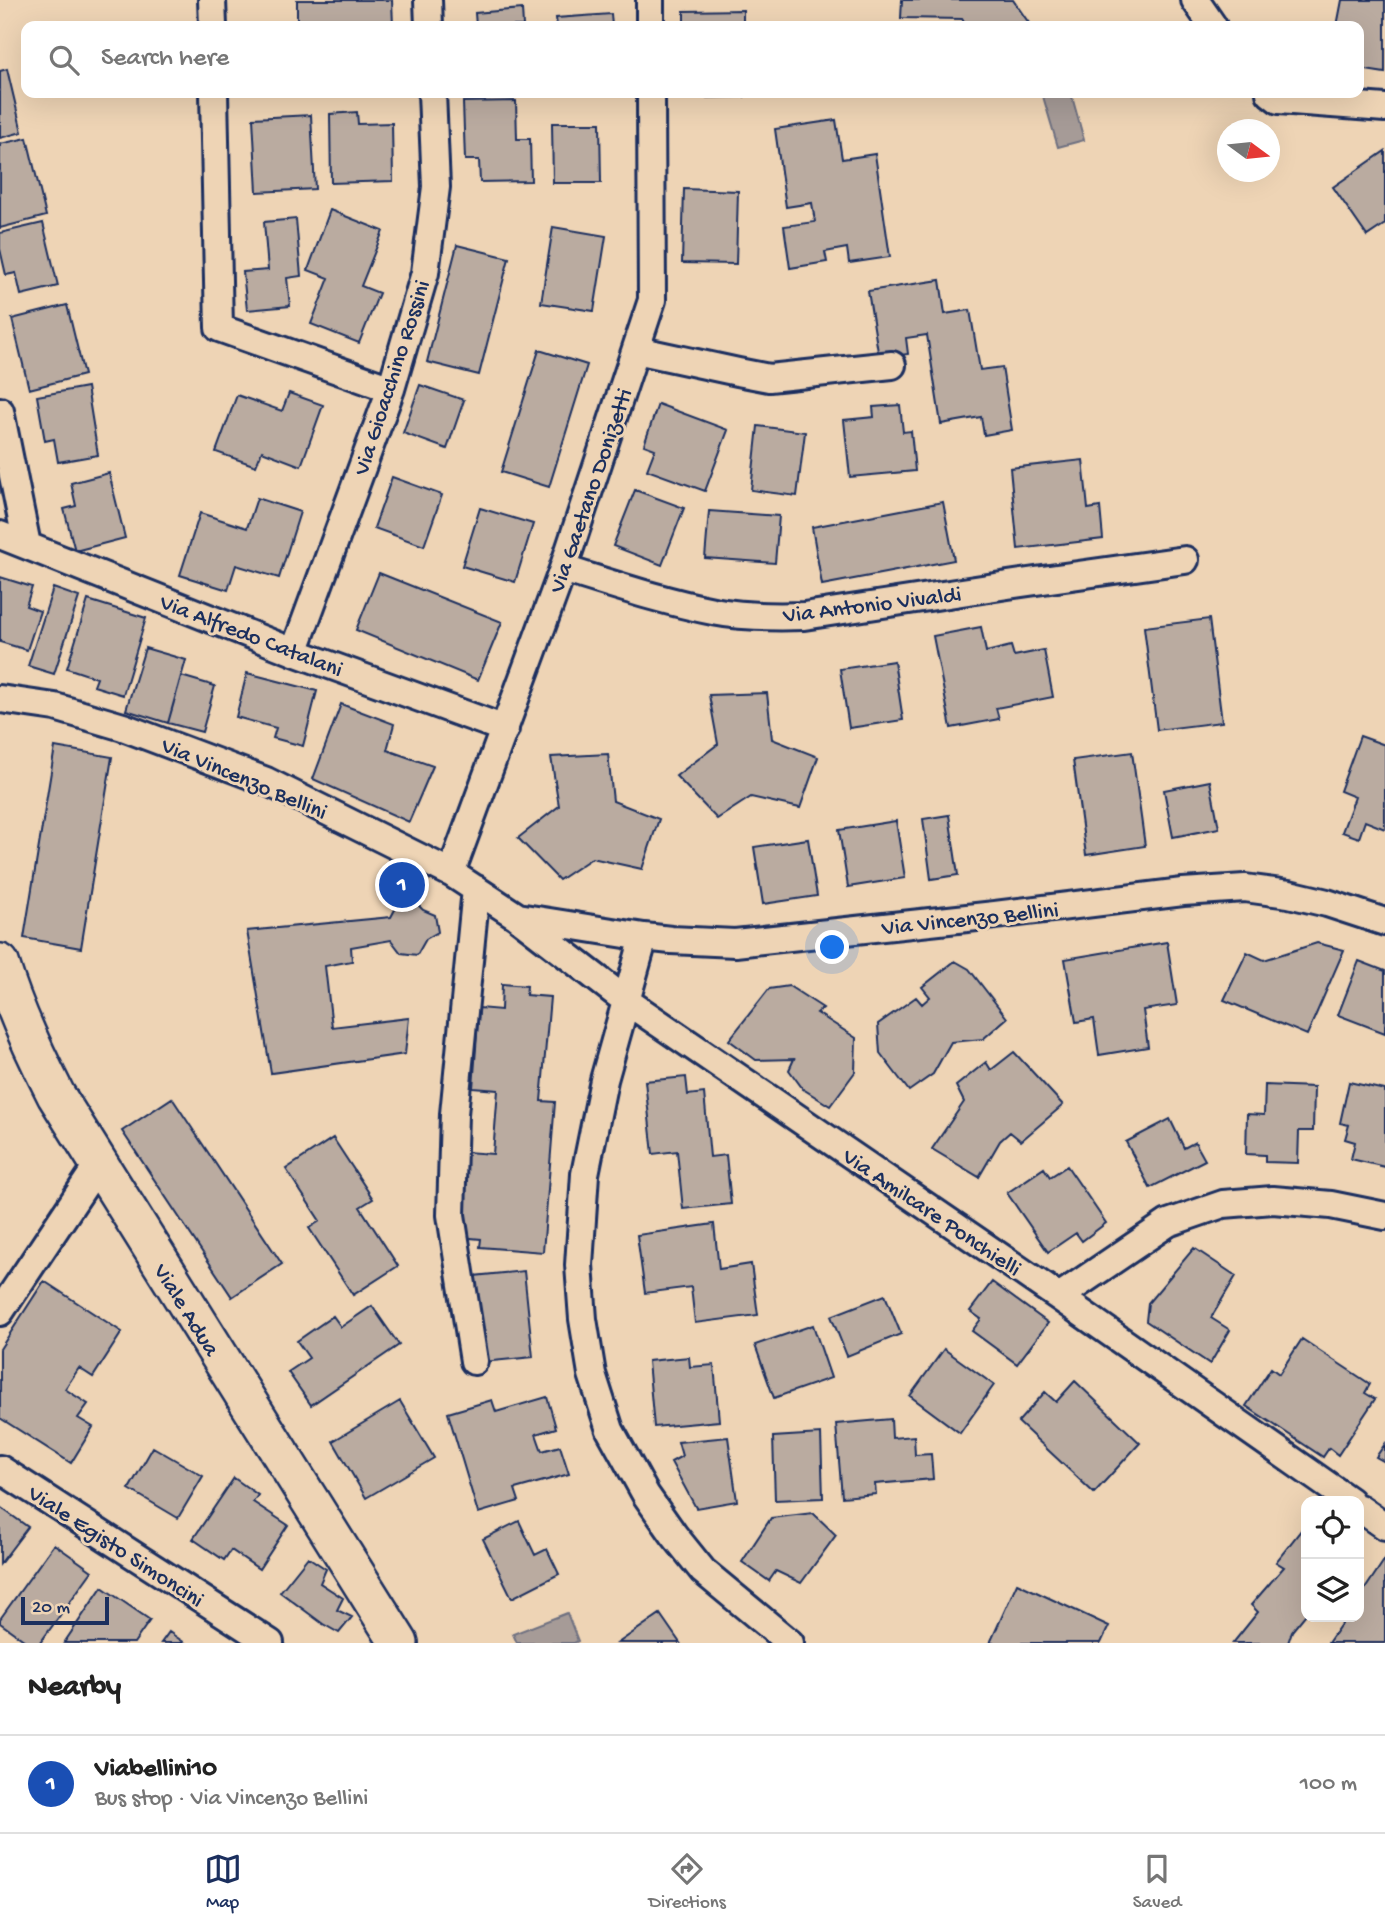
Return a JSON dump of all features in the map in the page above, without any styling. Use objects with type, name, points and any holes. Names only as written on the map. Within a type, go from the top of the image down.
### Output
[{"type":"main road","name":"Viale Adua","points":[[0,963],[31,1046],[56,1095],[399,1643]]},
{"type":"street","points":[[212,0],[213,21]]},
{"type":"street","points":[[428,0],[429,21]]},
{"type":"street","points":[[650,0],[650,21]]},
{"type":"street","points":[[1195,0],[1210,21]]},
{"type":"street","points":[[214,98],[219,328],[391,389]]},
{"type":"street","name":"Via Gioacchino Rossini","points":[[294,652],[391,389],[425,272],[436,187],[432,98]]},
{"type":"street","name":"Via Gaetano Donizetti","points":[[451,873],[563,569],[652,300],[651,98]]},
{"type":"street","points":[[1276,98],[1385,108]]},
{"type":"street","points":[[636,350],[769,377],[892,365]]},
{"type":"street","points":[[0,411],[27,545]]},
{"type":"street","name":"Via Alfredo Catalani","points":[[0,535],[294,652],[505,729]]},
{"type":"street","name":"Via Antonio Vivaldi","points":[[563,569],[702,609],[783,617],[1185,560]]},
{"type":"street","name":"Via Vincenzo Bellini","points":[[0,699],[55,707],[123,727],[267,781],[451,873],[518,917],[644,937],[735,943],[1183,892],[1244,888],[1327,903],[1385,922]]},
{"type":"street","points":[[474,1361],[451,1215],[454,1114],[476,889]]},
{"type":"street","name":"Via Amilcare Ponchielli","points":[[518,917],[625,1000],[1059,1297],[1343,1496]]},
{"type":"street","points":[[644,937],[604,1080],[585,1174],[579,1265],[583,1319],[592,1374],[610,1430],[646,1495],[674,1535],[702,1571],[790,1643]]},
{"type":"street","points":[[0,1312],[98,1164]]},
{"type":"street","points":[[1059,1297],[1168,1223],[1223,1204],[1273,1200],[1331,1205],[1385,1216]]},
{"type":"street","name":"Viale Egisto Simoncini","points":[[0,1469],[270,1643]]},
{"type":"street","points":[[1364,1511],[1385,1526]]},
{"type":"shaded area","points":[[1043,98],[1072,98],[1084,140],[1058,147]]},
{"type":"shaded area","points":[[567,1613],[578,1641],[517,1643],[513,1634]]},
{"type":"building","points":[[297,0],[392,0],[393,21],[297,21]]},
{"type":"building","points":[[902,0],[1013,0],[1028,21],[963,21],[901,18]]},
{"type":"building","points":[[1342,0],[1385,0],[1385,73],[1364,70],[1364,21],[1338,21]]},
{"type":"building","points":[[522,9],[523,21],[476,21],[475,13]]},
{"type":"building","points":[[743,10],[743,21],[684,21],[684,11]]},
{"type":"building","points":[[611,14],[612,21],[556,21],[556,18]]},
{"type":"building","points":[[7,69],[22,132],[0,138],[0,71]]},
{"type":"building","points":[[516,101],[517,139],[530,139],[531,181],[480,182],[479,160],[465,160],[463,102]]},
{"type":"building","points":[[357,112],[358,124],[392,123],[393,181],[331,183],[330,114]]},
{"type":"building","points":[[311,115],[315,189],[257,192],[253,118]]},
{"type":"building","points":[[836,120],[842,159],[875,154],[890,257],[849,263],[847,248],[825,252],[827,262],[790,268],[784,226],[815,222],[812,203],[786,207],[775,129]]},
{"type":"building","points":[[552,123],[600,123],[601,183],[553,183]]},
{"type":"building","points":[[27,138],[46,216],[0,228],[0,144]]},
{"type":"building","points":[[1385,151],[1385,224],[1367,236],[1333,187]]},
{"type":"building","points":[[684,189],[738,191],[736,264],[682,263]]},
{"type":"building","points":[[330,210],[383,231],[361,286],[379,293],[359,343],[311,324],[329,278],[308,270]]},
{"type":"building","points":[[296,219],[301,276],[287,278],[290,306],[247,310],[243,272],[268,270],[264,222]]},
{"type":"building","points":[[43,223],[58,286],[21,295],[16,273],[6,275],[0,249],[0,233]]},
{"type":"building","points":[[553,227],[606,236],[594,311],[541,303]]},
{"type":"building","points":[[457,245],[509,258],[479,375],[427,362]]},
{"type":"building","points":[[940,280],[945,314],[970,310],[980,370],[1002,367],[1012,430],[984,435],[981,417],[941,424],[927,335],[906,338],[908,354],[879,358],[868,291]]},
{"type":"building","points":[[67,305],[84,375],[29,389],[12,319]]},
{"type":"building","points":[[539,350],[587,365],[549,487],[501,472]]},
{"type":"building","points":[[420,385],[464,400],[447,449],[403,433]]},
{"type":"building","points":[[87,387],[98,455],[58,462],[54,439],[45,441],[37,396]]},
{"type":"building","points":[[289,393],[323,405],[301,466],[262,451],[256,466],[216,452],[237,395],[282,411]]},
{"type":"building","points":[[658,404],[728,430],[705,491],[647,470],[655,449],[644,445]]},
{"type":"building","points":[[900,405],[903,432],[911,431],[915,471],[850,477],[844,420],[874,417],[873,407]]},
{"type":"building","points":[[758,426],[805,432],[797,496],[751,490]]},
{"type":"building","points":[[1083,460],[1088,509],[1100,507],[1103,539],[1018,549],[1010,468]]},
{"type":"building","points":[[109,473],[125,538],[75,551],[64,509],[76,506],[71,483]]},
{"type":"building","points":[[392,477],[442,495],[424,546],[374,528]]},
{"type":"building","points":[[635,490],[684,508],[662,565],[613,546]]},
{"type":"building","points":[[257,498],[300,512],[279,578],[236,565],[228,590],[180,575],[200,513],[247,528]]},
{"type":"building","points":[[943,502],[954,560],[822,585],[812,527]]},
{"type":"building","points":[[480,508],[533,524],[515,582],[462,566]]},
{"type":"building","points":[[709,511],[779,516],[775,563],[705,558]]},
{"type":"building","points":[[379,573],[502,622],[478,680],[356,630]]},
{"type":"building","points":[[0,577],[32,587],[26,606],[40,611],[27,650],[0,642]]},
{"type":"building","points":[[53,588],[79,597],[54,674],[28,666]]},
{"type":"building","points":[[88,600],[146,618],[123,695],[94,686],[97,678],[67,668]]},
{"type":"building","points":[[1209,619],[1222,722],[1157,730],[1144,627]]},
{"type":"building","points":[[981,627],[986,652],[1011,646],[1014,656],[1044,650],[1053,697],[996,708],[999,719],[951,728],[933,636]]},
{"type":"building","points":[[145,648],[186,660],[168,723],[126,710]]},
{"type":"building","points":[[894,661],[903,720],[849,728],[840,669]]},
{"type":"building","points":[[247,673],[317,691],[303,746],[273,738],[276,728],[236,717]]},
{"type":"building","points":[[181,676],[215,686],[202,732],[168,723]]},
{"type":"building","points":[[767,693],[772,739],[818,757],[800,808],[751,797],[717,819],[676,776],[718,744],[709,695]]},
{"type":"building","points":[[341,704],[394,724],[387,750],[433,766],[409,822],[313,779]]},
{"type":"building","points":[[1360,736],[1385,745],[1385,829],[1365,821],[1359,838],[1342,832],[1355,797],[1340,791]]},
{"type":"building","points":[[55,747],[112,757],[81,948],[24,938]]},
{"type":"building","points":[[1132,752],[1145,846],[1086,855],[1073,760]]},
{"type":"building","points":[[608,754],[613,801],[659,819],[642,869],[592,858],[559,880],[518,838],[559,806],[551,757]]},
{"type":"building","points":[[1210,781],[1219,828],[1173,837],[1164,790]]},
{"type":"building","points":[[949,815],[958,875],[931,879],[923,819]]},
{"type":"building","points":[[896,821],[905,878],[848,887],[839,830]]},
{"type":"building","points":[[808,839],[817,896],[763,904],[754,847]]},
{"type":"building","points":[[413,900],[423,910],[435,915],[438,932],[426,939],[417,955],[401,953],[391,940],[351,947],[352,961],[325,966],[332,1027],[409,1018],[405,1054],[271,1073],[247,931],[391,917],[399,902]]},
{"type":"building","points":[[1167,942],[1177,1005],[1143,1010],[1148,1047],[1099,1055],[1094,1019],[1076,1022],[1065,959]]},
{"type":"building","points":[[1317,943],[1344,950],[1307,1035],[1224,1000],[1247,952],[1264,960]]},
{"type":"building","points":[[955,961],[969,969],[1007,1018],[983,1039],[951,1042],[933,1074],[909,1091],[880,1053],[878,1024],[916,997],[922,1004],[930,997],[922,987]]},
{"type":"building","points":[[1359,961],[1385,971],[1385,1033],[1338,1015]]},
{"type":"building","points":[[502,984],[527,986],[526,995],[550,997],[541,1101],[555,1102],[543,1252],[480,1247],[481,1239],[459,1237],[466,1152],[493,1154],[498,1090],[473,1088],[479,1008],[501,1010]]},
{"type":"building","points":[[789,986],[823,1008],[817,1013],[856,1038],[855,1072],[830,1106],[803,1089],[789,1070],[794,1059],[756,1060],[729,1040],[769,989]]},
{"type":"building","points":[[1014,1052],[1063,1105],[1021,1141],[1010,1132],[1000,1141],[979,1177],[932,1149],[964,1102],[956,1086],[986,1062],[991,1070]]},
{"type":"building","points":[[686,1077],[688,1095],[704,1093],[710,1157],[726,1155],[731,1204],[683,1209],[677,1151],[653,1154],[645,1081]]},
{"type":"building","points":[[1349,1082],[1385,1090],[1385,1167],[1351,1159],[1355,1142],[1345,1139],[1349,1125],[1340,1123]]},
{"type":"building","points":[[1265,1085],[1314,1087],[1313,1131],[1299,1131],[1298,1163],[1265,1162],[1265,1155],[1246,1154],[1247,1114],[1264,1115]]},
{"type":"building","points":[[172,1098],[282,1264],[232,1297],[122,1131]]},
{"type":"building","points":[[1170,1119],[1184,1148],[1195,1142],[1205,1160],[1150,1188],[1126,1142]]},
{"type":"building","points":[[333,1138],[373,1199],[360,1207],[398,1266],[353,1295],[309,1228],[320,1221],[286,1169]]},
{"type":"building","points":[[1067,1166],[1106,1223],[1082,1241],[1076,1233],[1048,1252],[1007,1193],[1044,1168],[1050,1177]]},
{"type":"building","points":[[714,1224],[719,1269],[751,1264],[758,1315],[695,1323],[691,1287],[645,1293],[637,1235]]},
{"type":"building","points":[[1194,1248],[1236,1276],[1211,1318],[1230,1330],[1210,1364],[1146,1321],[1148,1303]]},
{"type":"building","points":[[524,1271],[533,1357],[483,1362],[474,1276]]},
{"type":"building","points":[[44,1281],[122,1332],[93,1377],[79,1368],[65,1389],[88,1404],[78,1418],[93,1427],[71,1463],[0,1418],[0,1349]]},
{"type":"building","points":[[992,1282],[1048,1323],[1017,1364],[972,1331],[981,1319],[970,1311]]},
{"type":"building","points":[[885,1295],[901,1334],[847,1356],[831,1316]]},
{"type":"building","points":[[372,1306],[399,1345],[311,1405],[288,1372],[309,1358],[297,1341],[333,1316],[341,1327]]},
{"type":"building","points":[[813,1325],[831,1378],[774,1398],[755,1345]]},
{"type":"building","points":[[1302,1339],[1370,1384],[1365,1393],[1375,1399],[1338,1455],[1329,1448],[1323,1457],[1246,1406],[1271,1368],[1279,1374]]},
{"type":"building","points":[[944,1349],[994,1385],[960,1433],[910,1396]]},
{"type":"building","points":[[689,1357],[690,1367],[714,1365],[719,1421],[654,1427],[648,1361]]},
{"type":"building","points":[[1075,1381],[1140,1443],[1094,1493],[1018,1422],[1045,1392],[1056,1402]]},
{"type":"building","points":[[547,1397],[556,1428],[536,1434],[542,1451],[560,1446],[569,1474],[515,1489],[519,1501],[478,1513],[448,1413],[492,1400],[496,1412]]},
{"type":"building","points":[[400,1401],[434,1458],[366,1498],[333,1441]]},
{"type":"building","points":[[891,1419],[892,1438],[914,1436],[915,1455],[931,1454],[933,1479],[875,1484],[876,1494],[842,1497],[836,1424]]},
{"type":"building","points":[[821,1434],[823,1498],[775,1500],[773,1437]]},
{"type":"building","points":[[728,1437],[737,1501],[696,1508],[671,1462],[682,1456],[678,1442]]},
{"type":"building","points":[[1385,1444],[1385,1462],[1376,1457]]},
{"type":"building","points":[[153,1447],[203,1476],[178,1518],[129,1489]]},
{"type":"building","points":[[234,1478],[258,1495],[253,1502],[288,1525],[259,1569],[231,1550],[224,1560],[193,1539]]},
{"type":"building","points":[[0,1507],[28,1527],[0,1564]]},
{"type":"building","points":[[813,1513],[836,1535],[801,1583],[776,1571],[769,1581],[742,1562],[771,1518]]},
{"type":"building","points":[[519,1521],[535,1555],[547,1549],[559,1574],[512,1598],[483,1539]]},
{"type":"building","points":[[1301,1530],[1301,1620],[1292,1631],[1288,1643],[1233,1643],[1258,1612],[1251,1605],[1284,1567],[1276,1562]]},
{"type":"building","points":[[54,1544],[92,1571],[40,1643],[28,1643],[0,1623],[0,1619]]},
{"type":"building","points":[[308,1557],[326,1569],[320,1583],[343,1598],[337,1610],[352,1617],[339,1633],[280,1592]]},
{"type":"building","points":[[1385,1559],[1385,1643],[1328,1643],[1343,1622],[1364,1622],[1364,1590]]},
{"type":"building","points":[[1017,1583],[1109,1626],[1101,1643],[990,1643]]},
{"type":"building","points":[[102,1587],[150,1620],[134,1643],[64,1643]]},
{"type":"building","points":[[660,1614],[680,1643],[618,1643]]},
{"type":"building","points":[[169,1632],[185,1643],[161,1643]]},
{"type":"place","name":"Viabellini10","points":[[402,885]]}]
